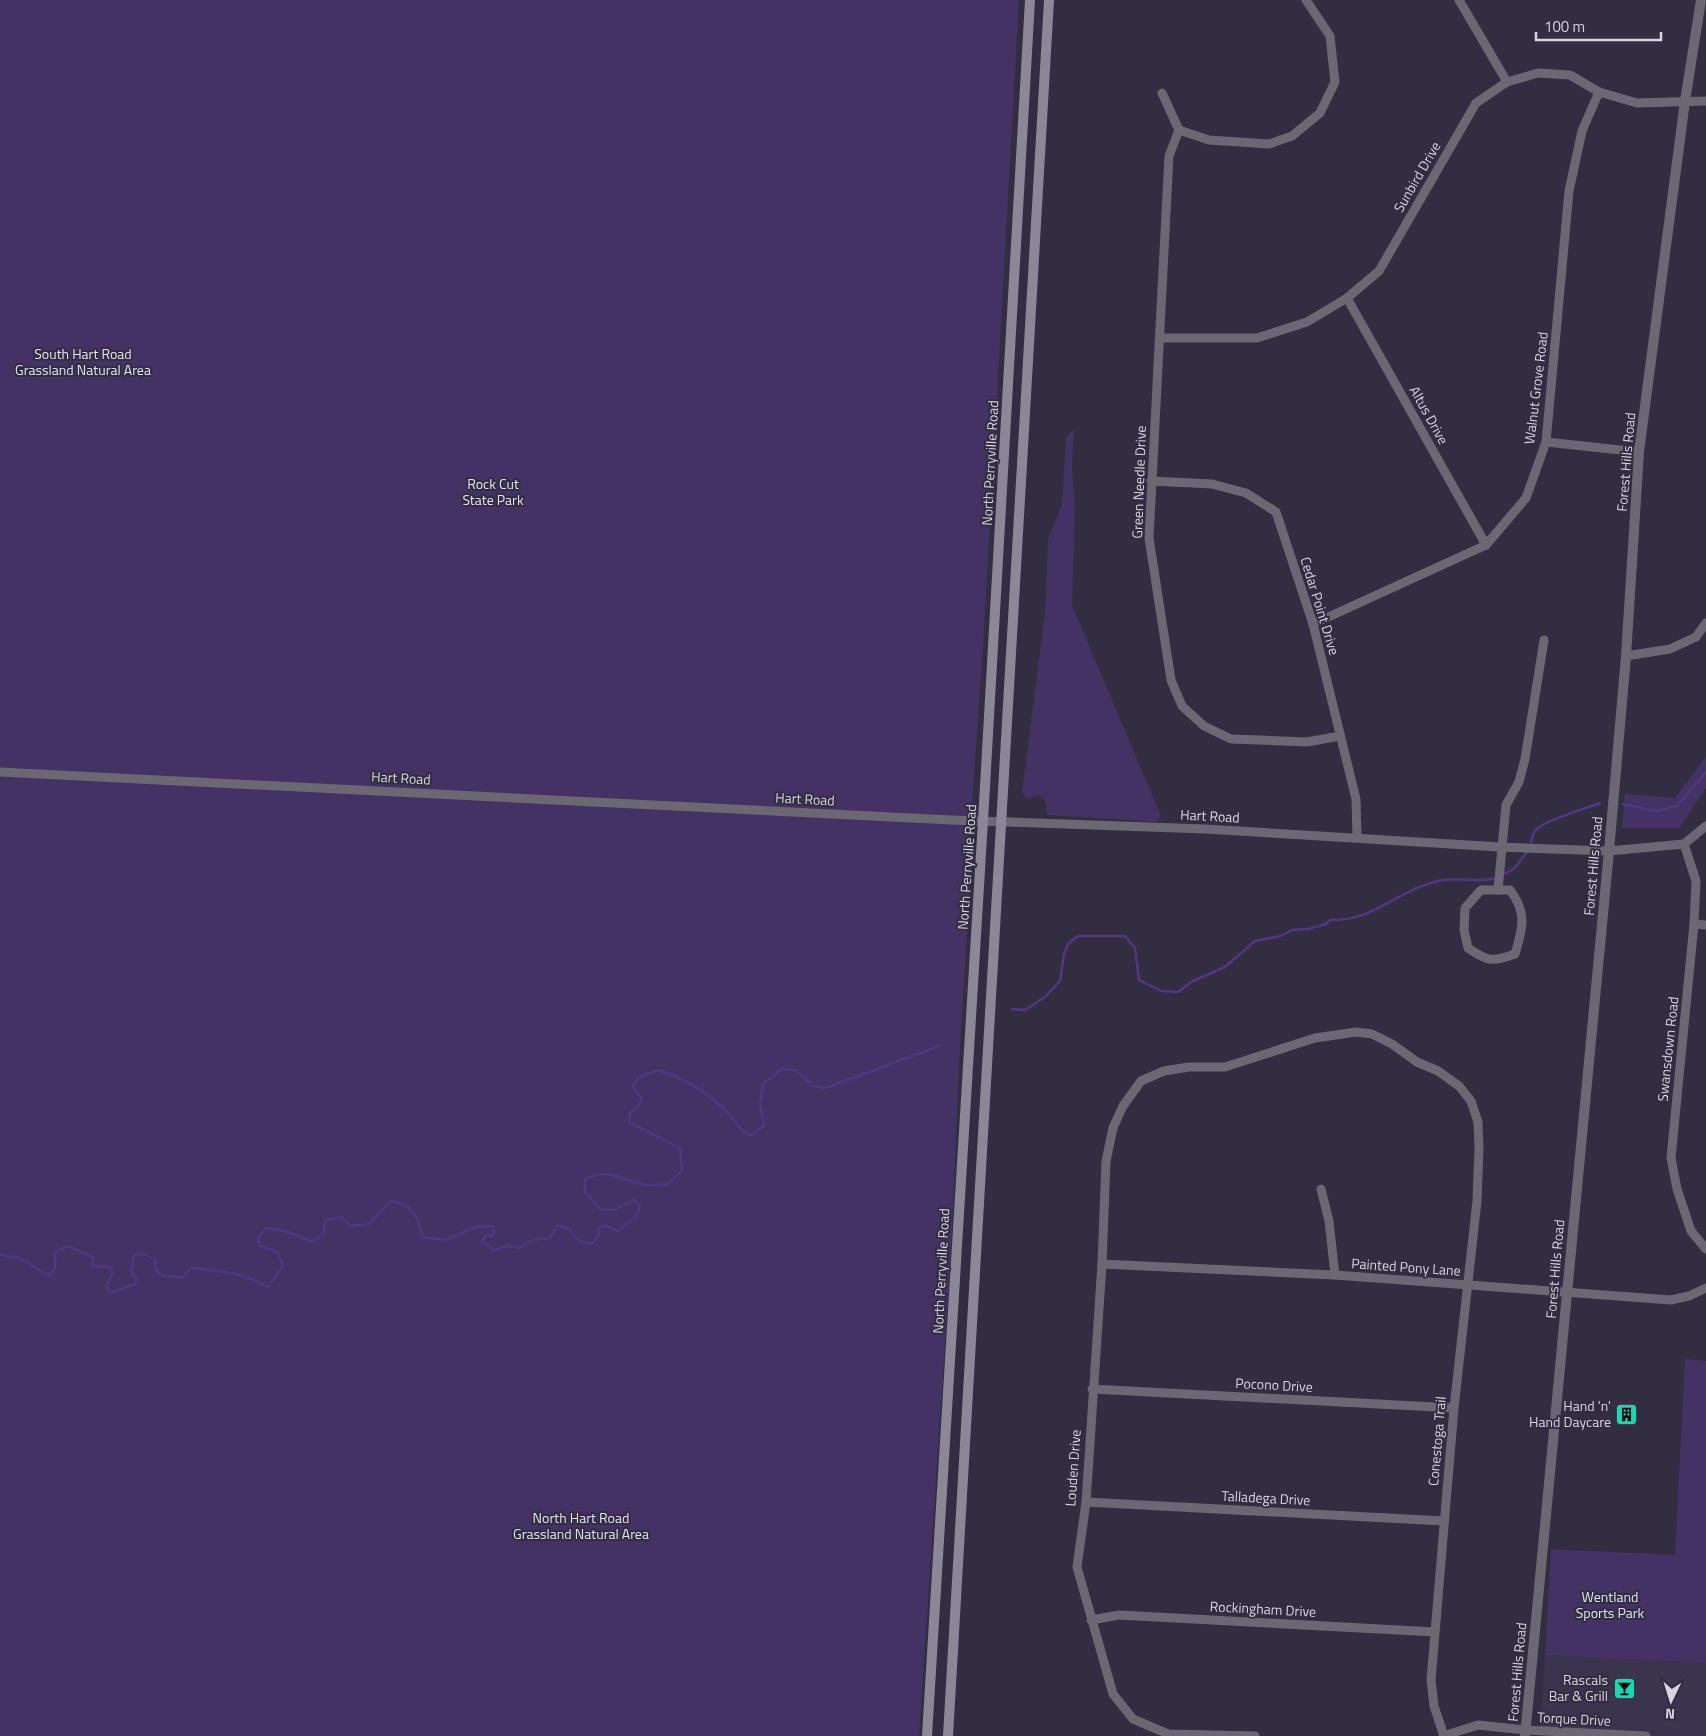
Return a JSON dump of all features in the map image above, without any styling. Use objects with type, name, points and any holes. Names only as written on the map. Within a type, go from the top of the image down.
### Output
[{"type":"main road","name":"North Perryville Road","points":[[927,1736],[983,821],[1030,0]]},
{"type":"main road","points":[[948,1736],[1049,0]]},
{"type":"street","points":[[1162,93],[1179,130],[1209,140],[1269,144],[1292,136],[1320,113],[1335,82],[1330,36],[1306,0]]},
{"type":"street","points":[[1459,0],[1507,82]]},
{"type":"street","name":"Forest Hills Road","points":[[1525,1733],[1609,850],[1626,656],[1639,452],[1685,100],[1701,0]]},
{"type":"street","name":"Sunbird Drive","points":[[1161,338],[1257,338],[1307,322],[1347,298],[1379,271],[1476,103],[1507,82],[1538,74],[1570,75],[1599,92],[1637,103],[1706,100]]},
{"type":"street","name":"Walnut Grove Road","points":[[1313,624],[1486,545],[1526,498],[1546,442],[1569,192],[1582,131],[1599,92]]},
{"type":"street","name":"Green Needle Drive","points":[[1179,130],[1169,156],[1161,338],[1149,538],[1171,680],[1182,706],[1204,726],[1231,739],[1307,742],[1340,736]]},
{"type":"street","name":"Altus Drive","points":[[1347,298],[1486,545]]},
{"type":"street","points":[[1546,442],[1639,452]]},
{"type":"street","name":"Cedar Point Drive","points":[[1151,481],[1212,484],[1246,493],[1276,512],[1313,624],[1356,799],[1357,838]]},
{"type":"street","points":[[1626,656],[1670,649],[1696,637],[1706,623]]},
{"type":"street","points":[[1498,890],[1500,847],[1506,805],[1519,782],[1526,760],[1544,640]]},
{"type":"street","name":"Hart Road","points":[[0,772],[1001,822],[1106,824],[1500,847],[1609,850],[1684,844]]},
{"type":"street","points":[[1684,844],[1706,826]]},
{"type":"street","name":"Swansdown Road","points":[[1684,844],[1696,881],[1694,924],[1671,1158],[1677,1189],[1691,1230],[1706,1249]]},
{"type":"street","points":[[1481,890],[1498,890],[1510,890],[1520,903],[1522,931],[1515,954],[1495,961],[1482,958],[1468,948],[1464,930],[1465,908],[1481,890]]},
{"type":"street","points":[[1694,924],[1706,925]]},
{"type":"street","name":"Conestoga Trail","points":[[1103,1207],[1106,1161],[1113,1128],[1124,1106],[1141,1081],[1164,1071],[1190,1067],[1225,1067],[1315,1038],[1356,1032],[1372,1034],[1392,1044],[1417,1062],[1438,1071],[1459,1086],[1470,1101],[1478,1122],[1479,1148],[1469,1285],[1454,1408],[1431,1680],[1434,1706],[1444,1736]]},
{"type":"street","points":[[1321,1189],[1329,1221],[1335,1276]]},
{"type":"street","name":"Louden Drive","points":[[1103,1207],[1102,1264],[1092,1389],[1086,1502],[1077,1568],[1091,1620],[1113,1694],[1133,1719],[1168,1734],[1255,1736]]},
{"type":"street","name":"Painted Pony Lane","points":[[1102,1264],[1335,1276],[1671,1300],[1689,1296],[1706,1288]]},
{"type":"street","name":"Pocono Drive","points":[[1092,1389],[1454,1408]]},
{"type":"street","name":"Talladega Drive","points":[[1086,1502],[1444,1521]]},
{"type":"street","name":"Rockingham Drive","points":[[1091,1620],[1119,1615],[1434,1632]]},
{"type":"street","name":"Torque Drive","points":[[1444,1736],[1478,1725],[1525,1733],[1646,1736]]},
{"type":"shaded area","points":[[1545,1655],[1706,1663],[1706,1736],[1540,1736]]},
{"type":"green space","name":"Rock Cut State Park","points":[[0,0],[1019,0],[983,647],[970,836],[973,839],[960,1047],[951,1253],[919,1736],[0,1736]]},
{"type":"green space","points":[[1074,429],[1072,467],[1075,508],[1072,605],[1161,816],[1157,822],[1047,815],[1046,802],[1039,795],[1027,799],[1022,793],[1045,612],[1048,540],[1062,504],[1066,437]]},
{"type":"green space","points":[[1706,757],[1706,788],[1679,828],[1622,828],[1625,794],[1675,798]]},
{"type":"green space","name":"Wentland Sports Park","points":[[1685,1359],[1706,1361],[1706,1663],[1545,1655],[1551,1549],[1675,1555]]},
{"type":"waterway","points":[[1623,804],[1656,811],[1677,806],[1706,772]]},
{"type":"waterway","points":[[1531,842],[1535,831],[1546,823],[1600,803]]},
{"type":"waterway","points":[[1502,875],[1514,869],[1527,852]]},
{"type":"waterway","points":[[1012,1009],[1025,1010],[1045,997],[1060,981],[1064,954],[1068,944],[1078,936],[1125,936],[1135,948],[1139,980],[1161,991],[1178,992],[1191,982],[1225,967],[1255,941],[1281,936],[1292,930],[1308,929],[1326,924],[1330,920],[1361,916],[1423,885],[1438,881],[1496,878]]},
{"type":"waterway","points":[[0,1255],[19,1258],[50,1276],[55,1268],[55,1252],[67,1246],[93,1257],[92,1266],[111,1267],[113,1274],[106,1285],[110,1293],[135,1284],[136,1276],[131,1274],[134,1255],[144,1254],[156,1260],[155,1269],[163,1276],[184,1277],[191,1268],[221,1271],[250,1278],[268,1287],[283,1265],[277,1252],[260,1245],[258,1238],[267,1228],[285,1231],[313,1242],[324,1233],[325,1221],[341,1217],[351,1226],[369,1224],[391,1201],[404,1205],[413,1213],[417,1218],[422,1237],[446,1240],[475,1227],[492,1226],[495,1231],[492,1236],[486,1235],[482,1241],[494,1250],[507,1246],[519,1248],[533,1240],[550,1238],[557,1226],[569,1228],[578,1239],[592,1244],[598,1237],[599,1227],[607,1226],[618,1231],[636,1217],[640,1206],[634,1200],[614,1210],[600,1209],[585,1192],[585,1179],[606,1174],[641,1184],[669,1184],[682,1170],[680,1148],[629,1122],[630,1113],[637,1108],[642,1099],[633,1086],[639,1077],[658,1070],[687,1082],[714,1100],[741,1129],[752,1135],[764,1125],[760,1103],[763,1084],[782,1069],[795,1070],[813,1086],[826,1088],[939,1046]]},
{"type":"place","name":"Hand 'n' Hand Daycare","points":[[1627,1414]]},
{"type":"place","name":"Rascals Bar & Grill","points":[[1624,1688]]},
{"type":"park label","name":"South Hart Road Grassland Natural Area","points":[[83,362]]},
{"type":"park label","name":"North Hart Road Grassland Natural Area","points":[[581,1526]]}]
